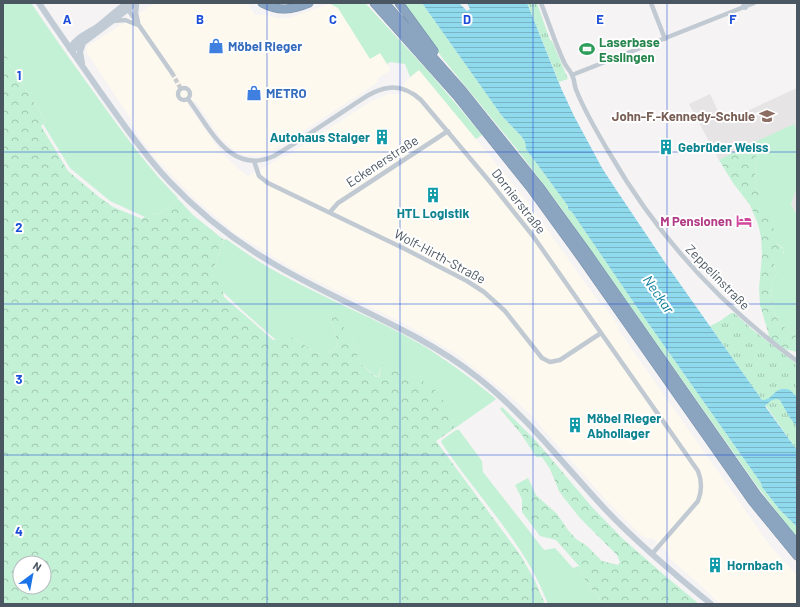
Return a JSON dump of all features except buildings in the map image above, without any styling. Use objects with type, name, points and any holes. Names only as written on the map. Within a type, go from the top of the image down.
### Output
[{"type":"highway","points":[[262,3],[281,10],[296,8],[309,3]]},
{"type":"highway","points":[[273,3],[289,6],[302,3]]},
{"type":"highway","points":[[368,3],[387,17]]},
{"type":"highway","points":[[374,3],[456,95],[532,190],[587,265],[736,480],[768,522],[797,556]]},
{"type":"highway","points":[[385,3],[488,121],[548,198],[610,284],[739,470],[774,517],[797,544]]},
{"type":"highway","points":[[399,3],[431,46],[443,68]]},
{"type":"main road","points":[[39,3],[60,35],[152,161],[184,196],[209,219],[235,239],[269,261],[307,282],[410,333],[463,366],[490,387],[522,417],[604,508],[652,554],[711,604]]},
{"type":"main road","points":[[70,48],[126,5],[136,3]]},
{"type":"main road","points":[[60,35],[70,39],[82,39],[111,22],[126,5]]},
{"type":"main road","points":[[82,39],[80,52],[83,67]]},
{"type":"street","points":[[136,3],[138,25]]},
{"type":"street","name":"Zeppelinstraße","points":[[541,3],[564,62],[572,75],[577,92],[600,138],[625,180],[650,217],[691,267],[724,301],[755,329],[797,361]]},
{"type":"street","points":[[651,3],[665,38]]},
{"type":"street","points":[[572,75],[744,5],[754,3]]},
{"type":"street","points":[[126,5],[138,25],[172,73]]},
{"type":"street","points":[[111,22],[125,20],[138,25]]},
{"type":"street","name":"Dornierstraße","points":[[188,99],[226,150],[242,160],[263,161],[274,156],[380,89],[401,88],[418,97],[494,186],[533,236],[692,461],[700,478],[701,488],[698,501],[652,554]]},
{"type":"street","name":"Eckenerstraße","points":[[330,212],[338,203],[448,131]]},
{"type":"street","name":"Wolf-Hirth-Straße","points":[[254,161],[258,175],[267,182],[444,268],[472,284],[489,296],[505,311],[540,355],[548,361],[553,362],[560,360],[601,333]]},
{"type":"shaded area","points":[[155,3],[247,3],[255,15],[266,15],[278,18],[288,18],[329,4],[338,8],[370,59],[380,53],[391,70],[377,79],[378,82],[371,87],[269,153],[259,156],[244,155],[234,150],[220,137],[195,101],[188,105],[219,149],[237,168],[248,176],[288,155],[370,102],[388,94],[401,94],[404,83],[419,70],[527,201],[601,305],[603,304],[619,327],[618,329],[771,547],[797,575],[797,604],[720,604],[670,559],[668,553],[653,538],[646,538],[641,535],[605,499],[530,414],[510,396],[458,355],[409,326],[295,270],[235,233],[195,199],[157,160],[138,135],[130,123],[132,121],[87,53],[86,49],[88,46]]},
{"type":"shaded area","name":"John-F.-Kennedy-Schule","points":[[797,88],[797,130],[794,125],[719,160],[689,104],[710,94],[723,122]]},
{"type":"shaded area","points":[[797,187],[797,216],[791,204]]},
{"type":"green space","points":[[3,3],[31,3],[124,134],[178,199],[157,215],[150,212],[145,217],[110,201],[70,168],[43,124],[46,121],[9,64],[3,44]]},
{"type":"green space","points":[[329,3],[365,3],[429,72],[482,135],[476,139],[419,70],[410,77],[405,64],[390,62],[387,64],[380,53],[370,59],[338,8]]},
{"type":"green space","points":[[402,3],[422,3],[502,116],[522,137],[525,142],[526,149],[568,206],[568,209],[572,211],[634,303],[761,483],[762,487],[780,510],[797,527],[797,538],[757,486],[559,205],[516,148],[444,60]]},
{"type":"green space","points":[[527,3],[537,3],[550,40],[552,41],[568,79],[559,82]]},
{"type":"green space","points":[[3,44],[9,64],[46,121],[41,126],[68,171],[113,207],[142,219],[150,212],[157,215],[178,199],[193,215],[224,240],[215,265],[224,297],[273,340],[294,338],[320,355],[325,355],[338,345],[331,317],[335,316],[351,337],[360,363],[376,377],[379,377],[381,367],[383,365],[417,378],[430,385],[438,392],[455,428],[436,441],[521,556],[535,581],[545,604],[3,604]]},
{"type":"green space","points":[[794,124],[797,130],[797,187],[791,204],[797,216],[797,335],[789,331],[778,320],[775,313],[771,282],[777,274],[774,264],[784,252],[783,248],[776,242],[760,204],[761,194],[755,187],[756,156],[752,152],[747,152],[742,148]]},
{"type":"green space","points":[[742,148],[747,152],[753,152],[756,156],[755,187],[762,195],[760,204],[769,215],[775,233],[776,242],[784,250],[782,255],[774,264],[777,274],[771,282],[772,299],[778,320],[789,331],[797,335],[797,352],[784,349],[768,337],[769,335],[760,305],[759,288],[762,255],[761,237],[758,224],[750,205],[733,183],[719,160]]},
{"type":"green space","points":[[226,239],[282,275],[422,345],[460,370],[496,399],[455,428],[443,402],[381,367],[377,377],[360,363],[352,340],[331,317],[338,345],[325,355],[320,355],[294,338],[276,340],[223,292],[215,265],[224,240]]},
{"type":"green space","points":[[731,313],[734,313],[754,331],[797,364],[797,450],[710,326]]},
{"type":"green space","points":[[502,407],[537,442],[591,506],[622,538],[699,604],[603,604],[585,580],[579,566],[556,540],[540,536],[522,512],[522,499],[515,485],[528,478],[536,495],[557,514],[576,539],[587,546],[602,561],[618,565],[620,562],[617,555],[580,518],[564,498],[559,491],[550,469],[542,457],[536,457],[522,435],[500,409]]},
{"type":"green space","points":[[456,430],[459,430],[482,461],[483,472],[544,550],[555,548],[573,568],[579,566],[585,580],[603,604],[548,604],[527,560],[514,540],[441,442]]},
{"type":"water","name":"Neckar","points":[[422,3],[459,3],[467,11],[470,9],[467,3],[527,3],[561,88],[574,116],[602,168],[666,264],[762,400],[769,398],[780,389],[790,390],[797,397],[797,427],[780,400],[773,400],[765,406],[797,450],[797,527],[780,510],[762,487],[761,483],[634,303],[572,212],[568,209],[568,206],[526,149],[525,142],[522,137],[502,116]]},
{"type":"tunnel","points":[[172,73],[181,89]]},
{"type":"place","name":"Möbel Rieger","points":[[216,46]]},
{"type":"place","name":"Laserbase Esslingen","points":[[587,49]]},
{"type":"place","name":"METRO","points":[[254,93]]},
{"type":"place","name":"John-F.-Kennedy-Schule","points":[[767,116]]},
{"type":"place","name":"Autohaus Staiger","points":[[382,137]]},
{"type":"place","name":"Gebrüder Weiss","points":[[666,147]]},
{"type":"place","name":"HTL Logistik","points":[[433,195]]},
{"type":"place","name":"M Pensionen","points":[[744,221]]},
{"type":"place","name":"Möbel Rieger Abhollager","points":[[575,425]]},
{"type":"place","name":"Hornbach","points":[[715,565]]}]
